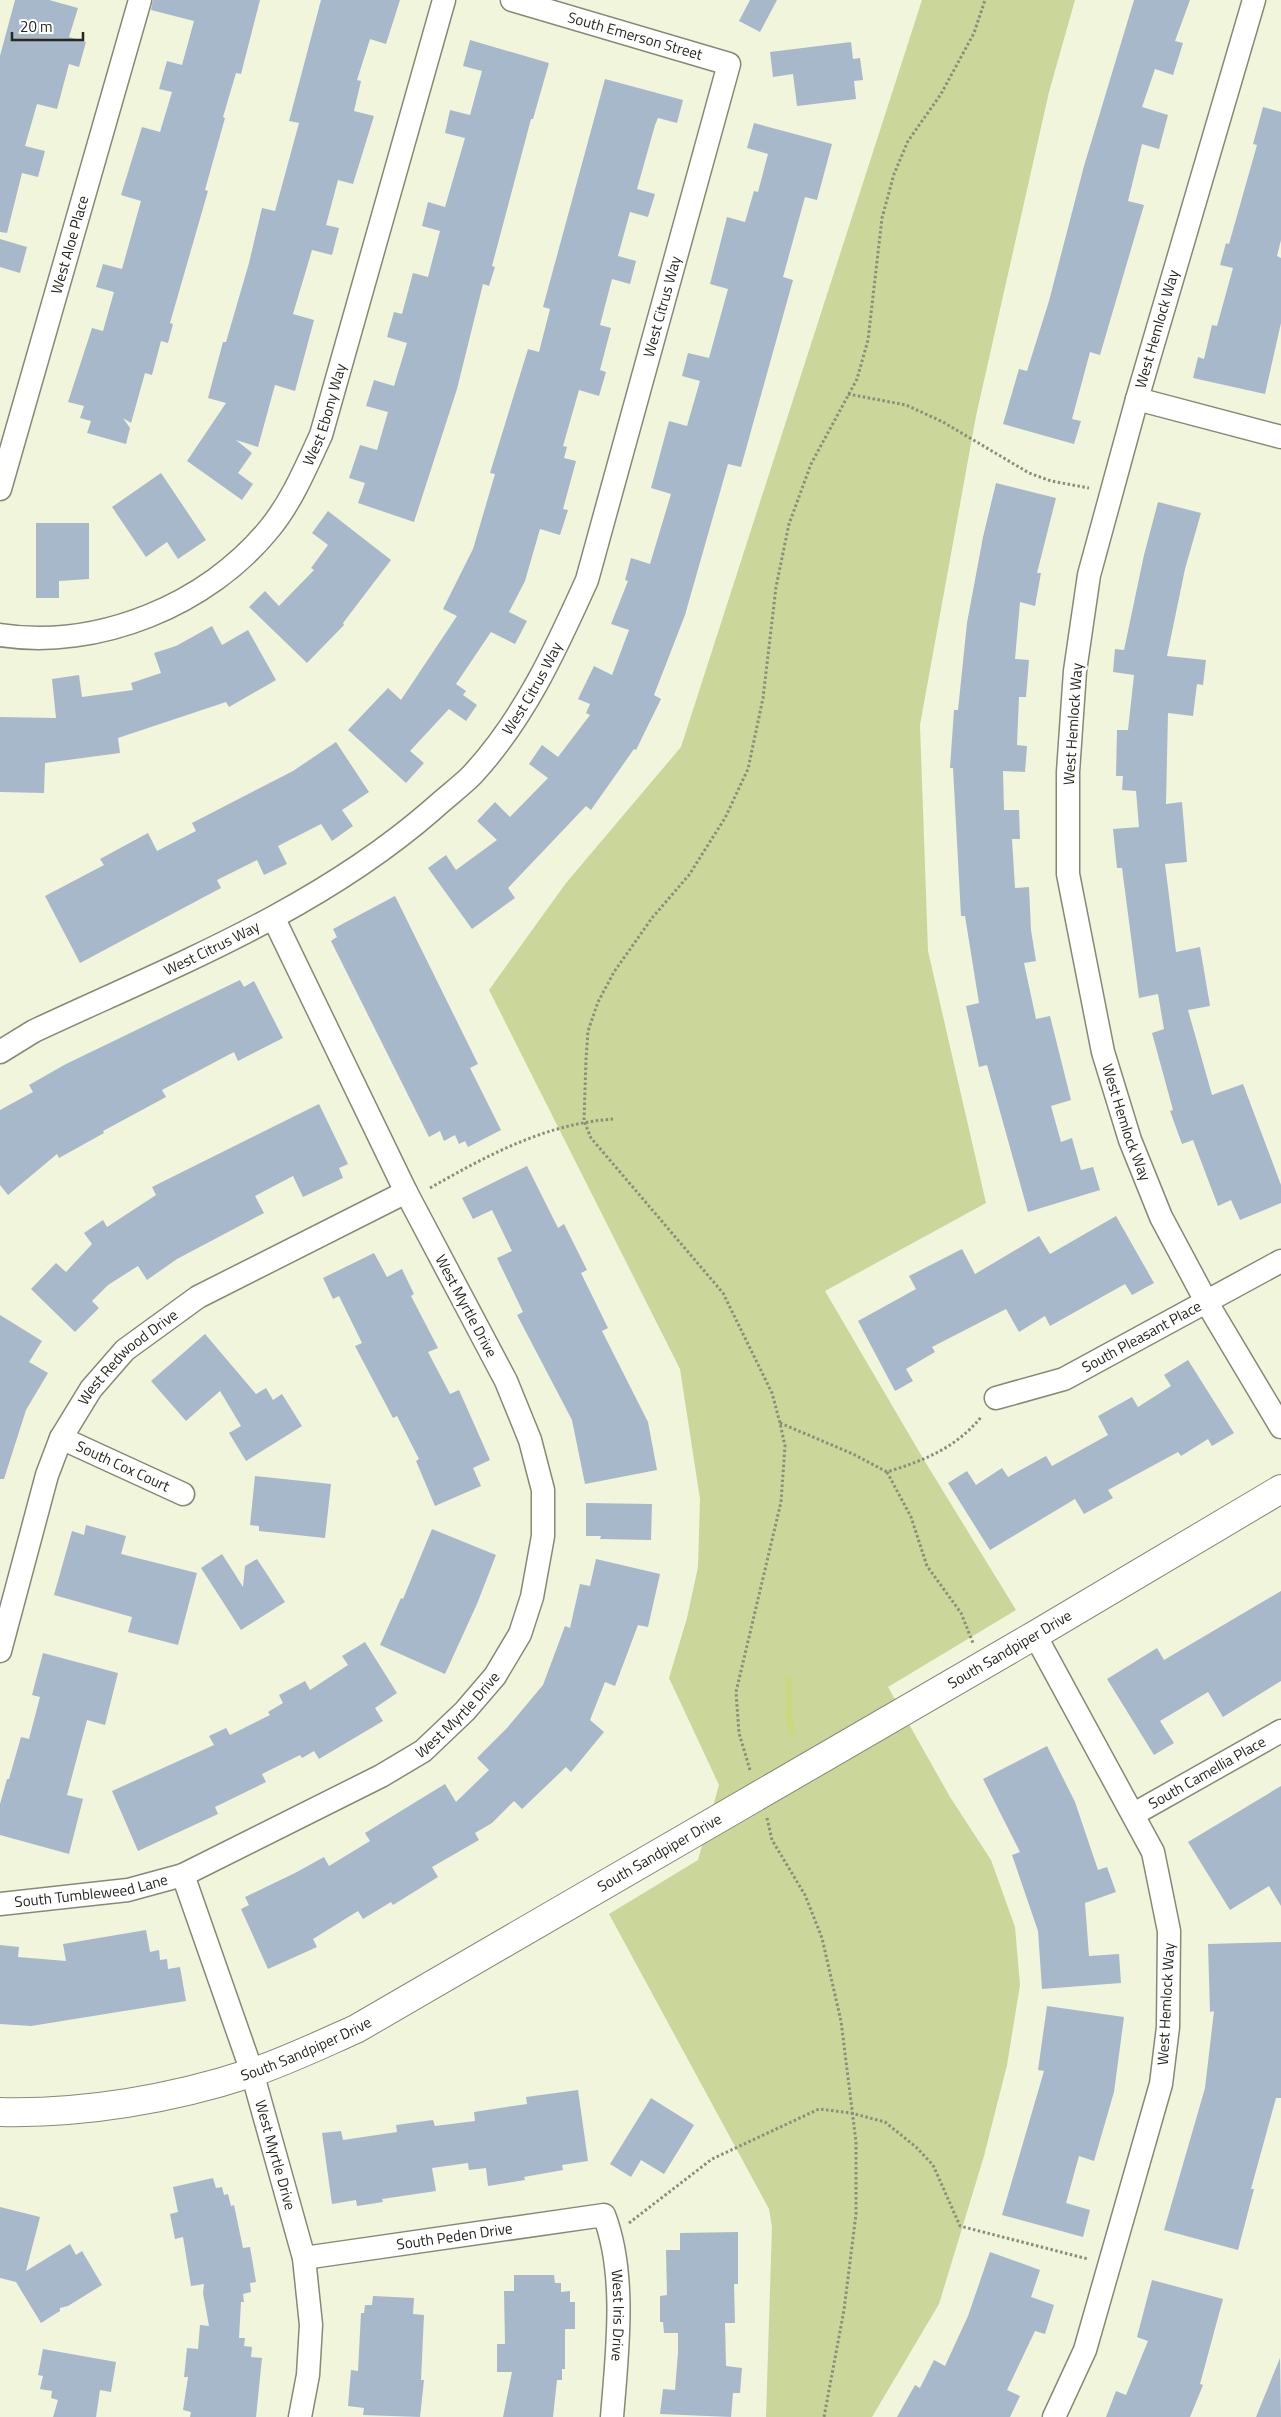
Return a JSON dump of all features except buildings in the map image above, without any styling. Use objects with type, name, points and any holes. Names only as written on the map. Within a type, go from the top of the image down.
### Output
[{"type":"street","name":"West Aloe Place","points":[[0,489],[140,0]]},
{"type":"street","name":"West Ebony Way","points":[[0,635],[51,638],[96,632],[152,615],[198,591],[232,568],[270,528],[299,483],[321,436],[444,0]]},
{"type":"street","name":"South Emerson Street","points":[[512,0],[729,64]]},
{"type":"street","name":"West Hemlock Way","points":[[1254,0],[1137,399],[1089,575],[1076,671],[1068,772],[1068,874],[1103,1052],[1130,1140],[1161,1217],[1207,1303],[1281,1426]]},
{"type":"street","name":"West Citrus Way","points":[[0,1052],[34,1031],[274,919],[357,868],[409,830],[472,775],[519,716],[555,652],[587,580],[729,64]]},
{"type":"street","points":[[1137,399],[1281,437]]},
{"type":"street","name":"West Myrtle Drive","points":[[274,919],[408,1196],[506,1381],[530,1440],[542,1490],[543,1508],[543,1536],[532,1598],[520,1634],[495,1676],[465,1711],[423,1751],[381,1776],[183,1875],[252,2072],[304,2258],[311,2325],[308,2375],[300,2417]]},
{"type":"street","name":"West Redwood Drive","points":[[0,1651],[48,1475],[61,1438],[91,1389],[125,1350],[198,1297],[408,1196]]},
{"type":"street","name":"South Pleasant Place","points":[[996,1398],[1064,1378],[1281,1262]]},
{"type":"street","name":"South Cox Court","points":[[61,1438],[183,1494]]},
{"type":"street","name":"South Sandpiper Drive","points":[[0,2112],[91,2107],[193,2090],[252,2072],[356,2029],[1035,1635],[1281,1489]]},
{"type":"street","name":"West Hemlock Way","points":[[1035,1635],[1153,1852],[1169,1931],[1168,2017],[1161,2084],[1111,2265],[1085,2350],[1054,2417]]},
{"type":"street","name":"South Camellia Place","points":[[1134,1814],[1281,1731]]},
{"type":"street","name":"South Tumbleweed Lane","points":[[0,1904],[128,1890],[183,1875]]},
{"type":"street","name":"South Peden Drive","points":[[304,2258],[608,2225]]},
{"type":"street","name":"West Iris Drive","points":[[608,2225],[617,2283],[617,2338],[612,2417]]},
{"type":"path","points":[[824,2417],[844,2310],[856,2214],[856,2142],[841,2021],[822,1938],[804,1895],[772,1840],[761,1793],[747,1766],[739,1733],[736,1692],[781,1502],[785,1446],[772,1393],[723,1293],[591,1138],[584,1121],[588,1031],[598,1002],[614,972],[641,933],[689,875],[725,818],[748,769],[763,698],[776,587],[788,524],[811,464],[857,379],[868,340],[880,226],[894,174],[908,141],[941,94],[974,33],[985,0]]},
{"type":"path","points":[[848,394],[906,405],[943,422],[1029,473],[1051,481],[1112,491]]},
{"type":"path","points":[[408,1196],[484,1156],[515,1143],[584,1121],[613,1119]]},
{"type":"path","points":[[887,1472],[924,1460],[965,1435],[996,1398]]},
{"type":"path","points":[[780,1423],[852,1454],[887,1472],[911,1517],[927,1566],[961,1612],[982,1665]]},
{"type":"path","points":[[608,2225],[649,2209],[712,2159],[819,2109],[851,2113],[885,2122],[916,2147],[933,2165],[960,2226],[1111,2265]]},
{"type":"green space","points":[[922,0],[1075,0],[1049,92],[976,416],[920,725],[928,951],[986,1203],[825,1291],[924,1460],[1016,1610],[888,1687],[950,1797],[991,1860],[1015,1927],[1020,1985],[1007,2065],[984,2156],[939,2304],[872,2417],[766,2417],[772,2227],[769,2209],[609,1914],[698,1860],[719,1785],[669,1678],[687,1618],[698,1567],[700,1499],[680,1369],[489,990],[566,883],[681,747]]},
{"type":"waterway","points":[[789,1680],[789,1721],[792,1732]]}]
